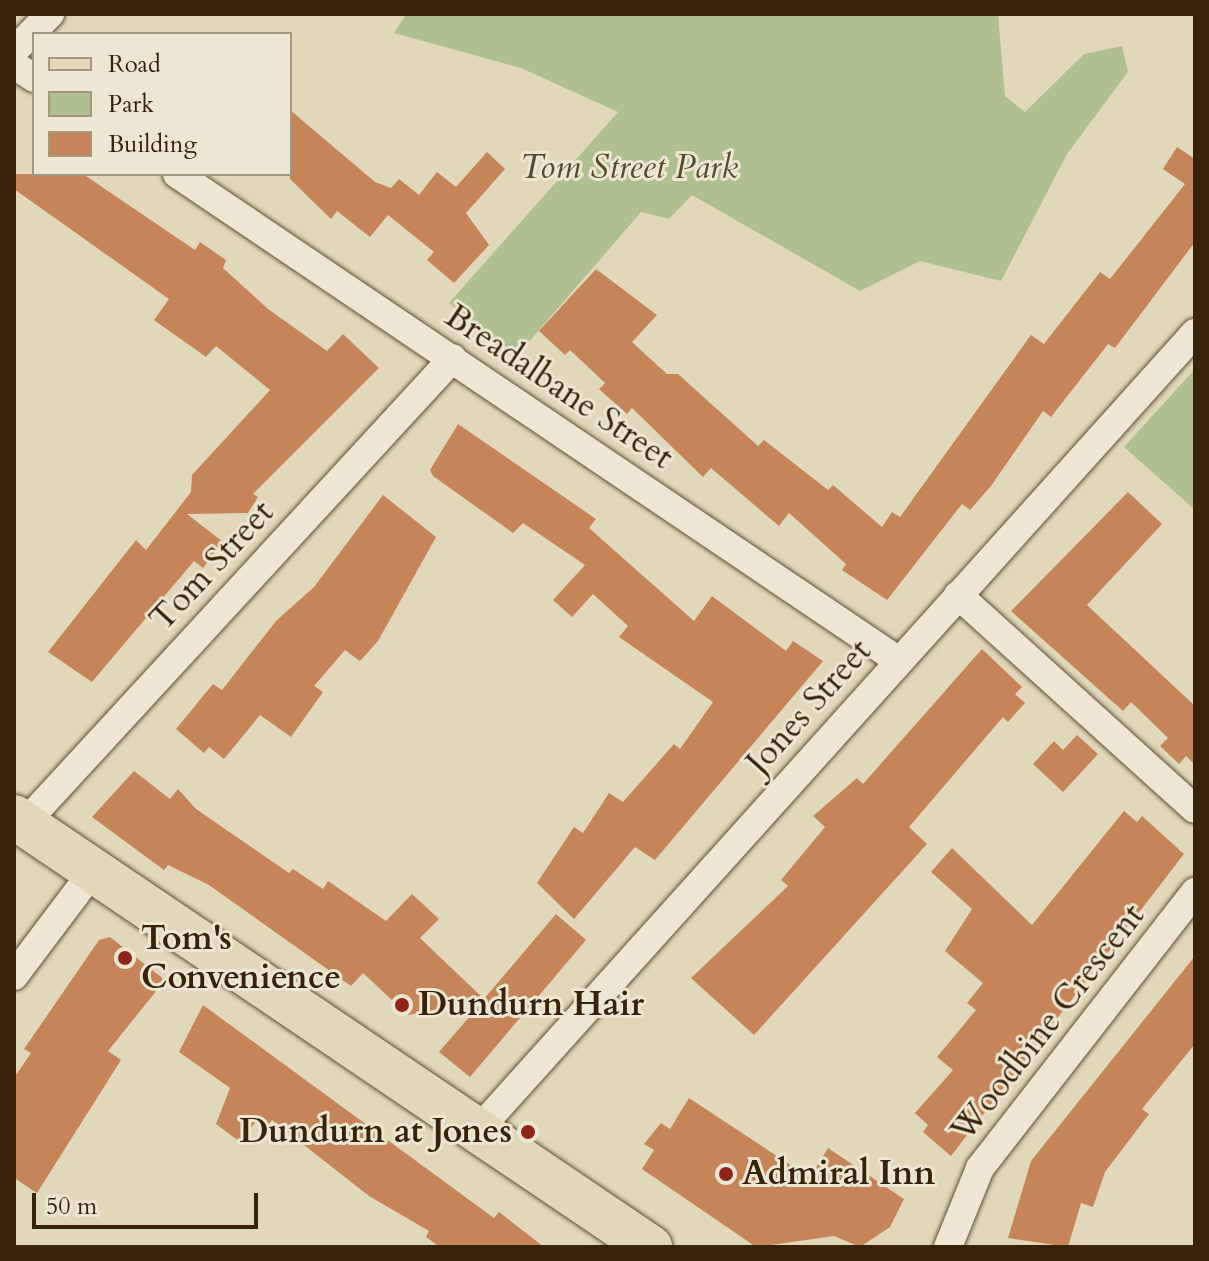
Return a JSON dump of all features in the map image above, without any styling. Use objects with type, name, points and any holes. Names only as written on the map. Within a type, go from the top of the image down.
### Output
[{"type":"main road","points":[[19,820],[649,1246]]},
{"type":"street","points":[[32,32],[50,14]]},
{"type":"street","points":[[14,51],[32,32]]},
{"type":"street","points":[[14,65],[32,77]]},
{"type":"street","name":"Breadalbane Street","points":[[180,176],[899,661]]},
{"type":"street","name":"Jones Street","points":[[479,1129],[1195,333]]},
{"type":"street","name":"Tom Street","points":[[19,820],[453,358]]},
{"type":"street","points":[[958,595],[1195,809]]},
{"type":"street","points":[[14,976],[93,871]]},
{"type":"street","name":"Woodbine Crescent","points":[[948,1247],[980,1168],[1195,892]]},
{"type":"green space","name":"Tom Street Park","points":[[406,14],[998,14],[1005,96],[1025,112],[1084,54],[1122,46],[1128,72],[1067,154],[1001,281],[920,261],[860,291],[692,195],[669,219],[641,212],[516,357],[449,303],[618,112],[521,68],[394,33]]},
{"type":"green space","points":[[1195,369],[1195,510],[1124,447]]},
{"type":"building","points":[[292,112],[375,182],[391,188],[399,179],[419,195],[437,172],[456,187],[487,152],[505,169],[466,213],[489,245],[454,283],[427,260],[434,252],[388,215],[370,237],[337,211],[331,219],[290,179]]},
{"type":"building","points":[[1177,147],[1195,159],[1195,242],[1115,348],[1108,344],[1051,417],[1043,411],[991,486],[970,510],[962,504],[887,600],[842,570],[846,564],[789,513],[779,526],[711,468],[703,477],[632,408],[627,414],[599,389],[605,383],[570,350],[565,355],[539,331],[596,269],[657,315],[632,342],[667,374],[678,374],[758,446],[764,440],[828,490],[833,485],[882,527],[892,512],[900,517],[1031,335],[1044,344],[1100,272],[1110,279],[1185,184],[1163,169]]},
{"type":"building","points":[[14,174],[86,176],[195,250],[200,242],[226,260],[223,268],[268,309],[327,351],[343,334],[379,368],[253,494],[258,497],[248,513],[187,514],[223,542],[203,568],[194,561],[92,682],[48,652],[136,540],[146,550],[191,492],[192,475],[270,390],[216,346],[206,357],[154,320],[169,299],[14,189]]},
{"type":"building","points":[[458,424],[596,519],[589,528],[694,621],[712,596],[786,651],[793,641],[823,661],[655,860],[635,847],[574,919],[537,883],[574,827],[583,833],[609,793],[623,802],[674,744],[680,749],[713,702],[619,637],[628,626],[593,594],[572,617],[553,600],[585,565],[523,523],[513,533],[433,476],[430,470]]},
{"type":"building","points":[[1128,492],[1162,524],[1087,605],[1195,706],[1195,765],[1186,756],[1179,764],[1160,746],[1168,738],[1131,702],[1123,711],[1011,611]]},
{"type":"building","points":[[383,495],[436,537],[378,641],[360,661],[345,650],[314,686],[323,692],[291,737],[260,715],[224,759],[209,747],[204,753],[176,729],[213,684],[222,690],[276,621],[314,587]]},
{"type":"building","points":[[982,649],[1022,687],[1015,694],[1025,703],[1008,722],[1003,717],[909,827],[927,844],[754,1035],[691,978],[788,886],[781,880],[825,827],[813,816],[857,778],[863,784]]},
{"type":"building","points":[[1077,735],[1098,754],[1063,792],[1033,764],[1054,741],[1063,750]]},
{"type":"building","points":[[134,771],[170,799],[178,789],[196,809],[289,873],[293,869],[323,889],[328,881],[386,921],[412,894],[439,919],[420,938],[484,999],[556,914],[586,940],[470,1077],[439,1052],[483,1001],[408,1015],[363,973],[351,986],[209,885],[168,865],[164,870],[92,817]]},
{"type":"building","points":[[1124,811],[1137,822],[1142,816],[1184,854],[951,1156],[923,1132],[928,1125],[915,1113],[953,1070],[937,1057],[976,1010],[967,1003],[983,983],[945,951],[972,909],[931,872],[952,848],[1032,925]]},
{"type":"building","points":[[110,937],[165,980],[108,1051],[121,1060],[37,1193],[14,1178],[14,1078],[31,1053],[24,1049],[99,940]]},
{"type":"building","points":[[1195,956],[1195,1044],[1142,1109],[1149,1114],[1105,1172],[1093,1207],[1081,1203],[1068,1247],[1008,1238],[1031,1161]]},
{"type":"building","points":[[203,1005],[494,1218],[499,1212],[544,1247],[440,1247],[426,1237],[429,1231],[369,1196],[272,1120],[268,1126],[258,1119],[240,1142],[216,1124],[230,1088],[179,1052]]},
{"type":"building","name":"Admiral Inn","points":[[689,1098],[810,1178],[828,1148],[904,1199],[890,1227],[860,1247],[834,1236],[756,1247],[642,1169],[654,1150],[644,1144],[661,1123],[670,1129]]},
{"type":"place","name":"Tom's Convenience","points":[[125,958]]},
{"type":"place","name":"Dundurn Hair","points":[[402,1005]]},
{"type":"place","name":"Dundurn at Jones","points":[[528,1132]]},
{"type":"place","name":"Admiral Inn","points":[[726,1174]]}]
